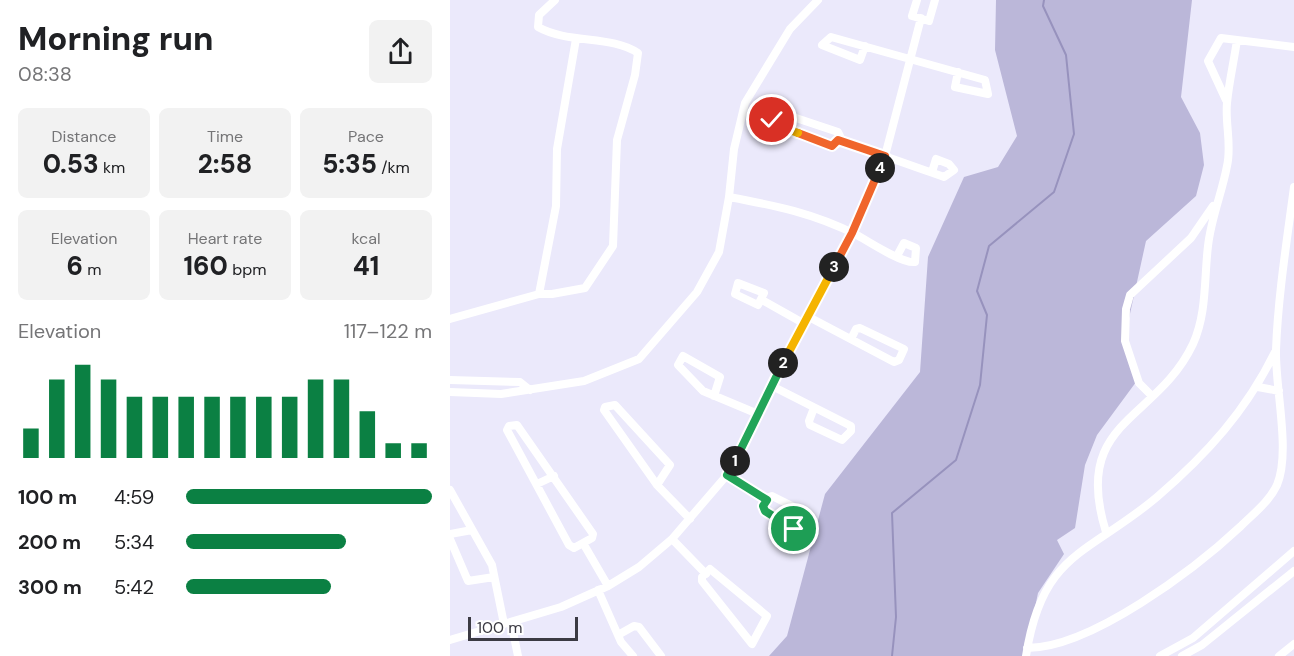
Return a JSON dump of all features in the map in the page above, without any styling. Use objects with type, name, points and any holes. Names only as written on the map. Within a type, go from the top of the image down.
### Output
[{"type":"street","points":[[450,319],[539,294],[585,288],[613,246],[617,140],[635,75],[638,54],[628,46],[549,34],[538,27],[539,15],[555,0]]},
{"type":"street","points":[[450,392],[501,394],[584,381],[639,359],[697,292],[719,252],[729,197],[734,149],[745,103],[790,29],[812,9],[818,0]]},
{"type":"street","points":[[917,0],[912,16],[929,21],[935,0]]},
{"type":"street","points":[[450,640],[561,607],[608,586],[639,567],[672,539],[727,475],[805,320],[852,233],[885,156],[921,18]]},
{"type":"street","points":[[1106,532],[1098,500],[1097,482],[1102,457],[1113,435],[1180,364],[1200,328],[1208,246],[1228,155],[1230,135],[1225,93],[1208,61],[1221,38],[1294,47]]},
{"type":"street","points":[[539,294],[556,206],[557,148],[576,39]]},
{"type":"street","points":[[1227,105],[1237,40]]},
{"type":"street","points":[[865,46],[958,72]]},
{"type":"street","points":[[778,112],[838,132],[838,140],[832,146],[773,124],[774,113],[778,112]]},
{"type":"street","points":[[838,140],[932,172]]},
{"type":"street","points":[[1276,350],[1258,387],[1214,445],[1155,498],[1079,550],[1047,587],[1031,623],[1027,652],[1068,641],[1151,598],[1215,550],[1265,503],[1276,486],[1282,463],[1276,350],[1294,187]]},
{"type":"street","points":[[1152,396],[1139,382],[1125,341],[1126,309],[1135,289],[1191,238],[1219,195]]},
{"type":"street","points":[[729,197],[796,209],[852,233],[897,256]]},
{"type":"street","points":[[1191,238],[1208,246]]},
{"type":"street","points":[[762,300],[851,339],[894,362],[899,360],[904,349],[860,328],[856,329],[851,339]]},
{"type":"street","points":[[714,396],[720,377],[683,356],[678,364],[703,391],[714,396],[758,414]]},
{"type":"street","points":[[450,380],[520,382],[530,390]]},
{"type":"street","points":[[772,386],[850,426],[851,431],[842,440],[810,425],[809,421],[814,408]]},
{"type":"street","points":[[1258,387],[1279,391]]},
{"type":"street","points":[[657,485],[670,467],[615,405],[605,407],[604,410],[657,485],[690,519]]},
{"type":"street","points":[[509,426],[520,427],[554,476],[593,534],[592,538],[574,548],[569,545],[507,430],[509,426]]},
{"type":"street","points":[[628,445],[642,435]]},
{"type":"street","points":[[727,475],[767,500]]},
{"type":"street","points":[[537,484],[554,476]]},
{"type":"street","points":[[450,490],[492,565],[518,656]]},
{"type":"street","points":[[772,496],[799,508],[801,512],[796,527],[792,529],[765,511],[763,506],[767,500],[772,496]]},
{"type":"street","points":[[450,534],[472,530]]},
{"type":"street","points":[[450,539],[468,581],[494,576]]},
{"type":"street","points":[[672,539],[706,574]]},
{"type":"street","points":[[583,543],[608,586]]},
{"type":"street","points":[[1160,656],[1193,638],[1294,551]]},
{"type":"street","points":[[710,569],[714,570],[767,616],[752,644],[702,581],[706,574],[710,569]]},
{"type":"street","points":[[1182,656],[1224,627],[1294,571]]},
{"type":"street","points":[[598,590],[618,635],[633,656]]},
{"type":"street","points":[[1218,617],[1224,627]]},
{"type":"street","points":[[618,635],[634,626],[639,627],[661,656]]},
{"type":"street","points":[[1279,656],[1294,644]]},
{"type":"shaded area","points":[[996,0],[1192,0],[1181,97],[1200,133],[1204,165],[1196,196],[1146,241],[1124,341],[1139,378],[1097,435],[1085,465],[1075,528],[1057,540],[1064,554],[1038,593],[1025,656],[769,656],[787,636],[825,494],[920,372],[928,257],[964,177],[998,167],[1017,136],[995,50]]},
{"type":"waterway","points":[[892,656],[896,617],[892,513],[956,460],[980,385],[987,315],[977,291],[989,246],[1054,192],[1074,134],[1066,55],[1043,6],[1044,0]]},
{"type":"route","points":[[772,120],[773,124],[832,146],[837,144],[838,140],[885,156],[852,233],[807,316],[727,475],[767,500],[763,506],[765,511],[794,529]]}]
